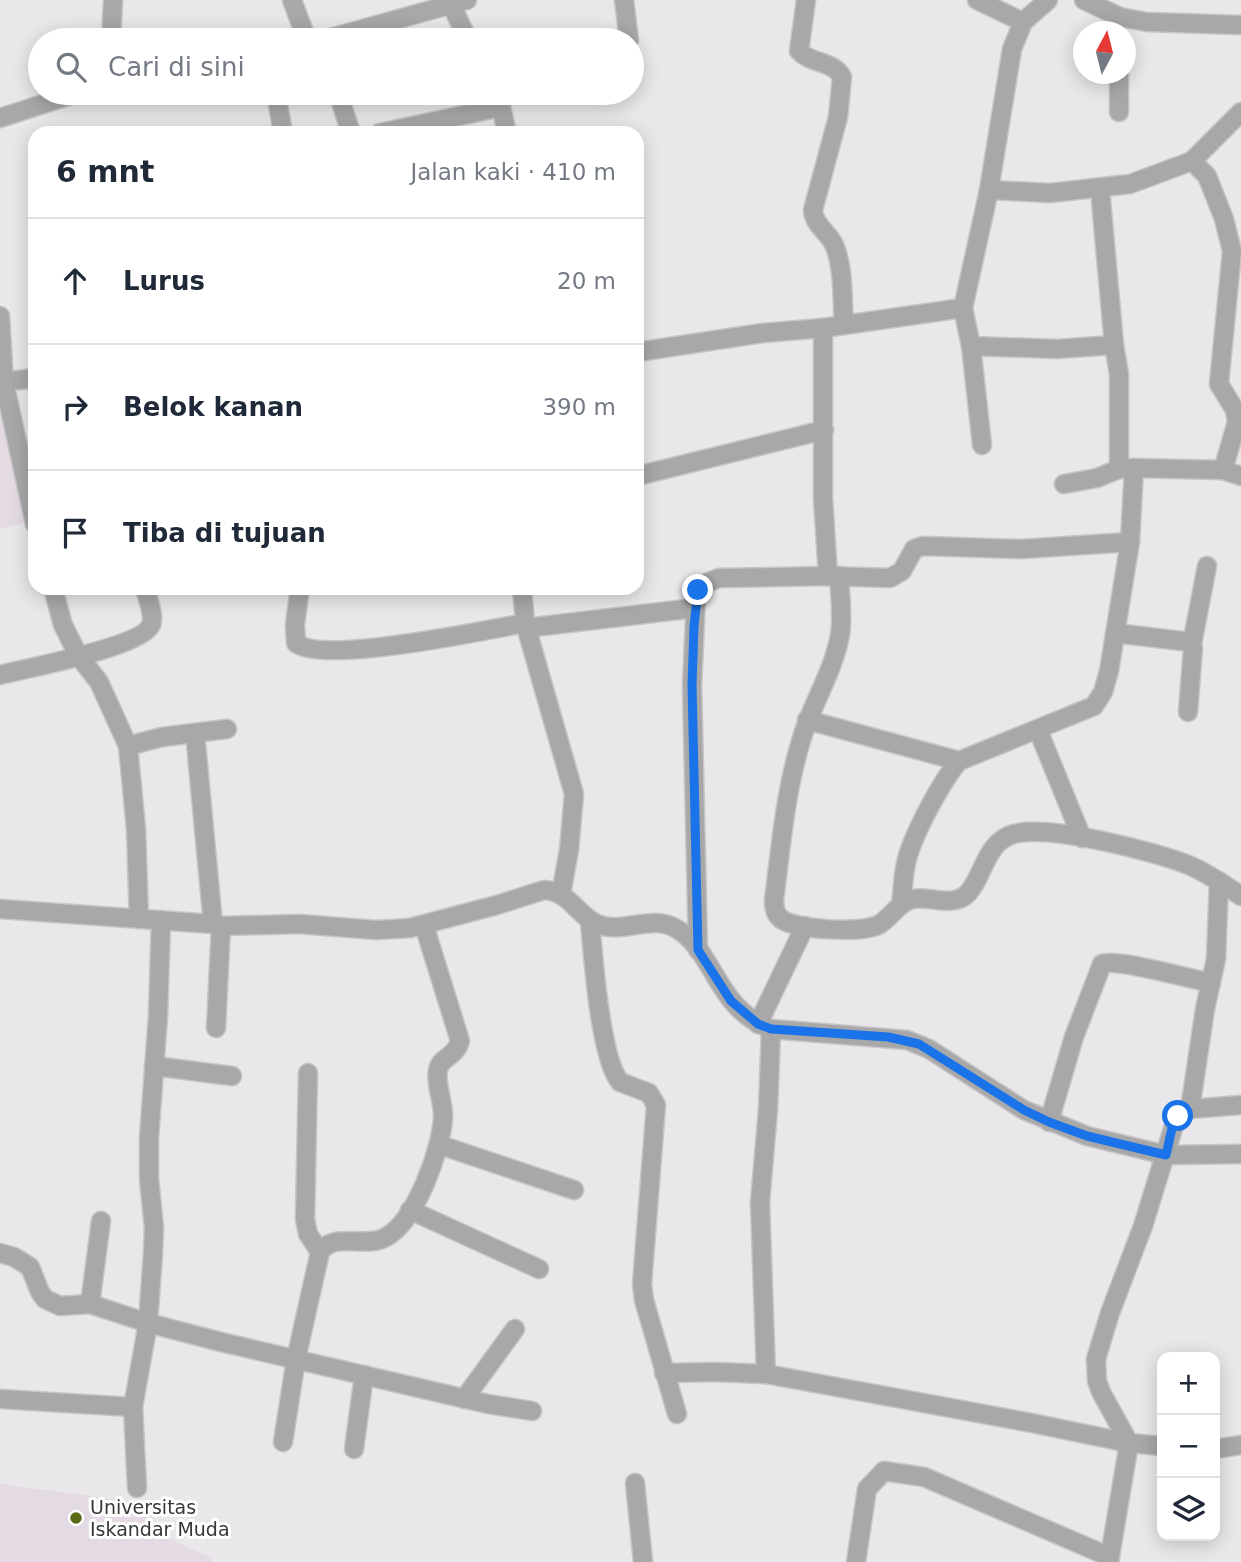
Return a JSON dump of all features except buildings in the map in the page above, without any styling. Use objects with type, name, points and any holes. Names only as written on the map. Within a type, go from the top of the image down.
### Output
[{"type":"street","points":[[112,28],[113,0]]},
{"type":"street","points":[[292,0],[302,28]]},
{"type":"street","points":[[624,0],[628,28]]},
{"type":"street","points":[[806,0],[799,51],[807,58],[835,68],[842,77],[838,117],[813,210],[815,219],[831,238],[838,257],[844,325]]},
{"type":"street","points":[[977,0],[1023,22]]},
{"type":"street","points":[[982,444],[971,346],[963,308],[989,190],[1012,49],[1023,22],[1048,0]]},
{"type":"street","points":[[1084,0],[1116,21]]},
{"type":"street","points":[[363,28],[446,3],[461,28]]},
{"type":"street","points":[[1136,23],[1241,25]]},
{"type":"street","points":[[1119,84],[1119,112]]},
{"type":"street","points":[[0,118],[41,105]]},
{"type":"street","points":[[278,105],[282,126]]},
{"type":"street","points":[[342,105],[349,126]]},
{"type":"street","points":[[405,126],[479,105]]},
{"type":"street","points":[[499,105],[505,126]]},
{"type":"street","points":[[989,190],[1050,193],[1130,184],[1192,161],[1241,112]]},
{"type":"street","points":[[1192,161],[1207,176],[1224,219],[1232,251],[1233,327],[1219,384],[1222,393],[1235,410],[1237,422],[1223,470]]},
{"type":"street","points":[[807,720],[959,761],[1094,706],[1107,682],[1129,542],[1127,468],[1101,189]]},
{"type":"street","points":[[644,351],[963,308]]},
{"type":"street","points":[[0,316],[2,383],[28,494]]},
{"type":"street","points":[[823,328],[823,498],[840,632],[829,672],[807,720],[789,789],[774,900],[774,909],[782,920],[805,926],[859,930],[880,924],[901,904],[918,898],[951,901],[963,897],[968,894],[991,853],[1006,837],[1013,834],[1056,832],[1167,856],[1194,867],[1241,896]]},
{"type":"street","points":[[971,346],[1057,349],[1114,345]]},
{"type":"street","points":[[2,383],[28,378]]},
{"type":"street","points":[[644,474],[824,430]]},
{"type":"street","points":[[1064,484],[1097,478],[1127,468],[1223,470],[1241,476]]},
{"type":"street","points":[[698,950],[692,685],[695,608],[701,585],[713,579],[895,577],[902,571],[911,552],[919,546],[1021,549],[1129,542]]},
{"type":"street","points":[[1188,712],[1192,644],[1207,566]]},
{"type":"street","points":[[54,595],[63,625],[78,655],[99,682],[128,746],[136,829],[139,919]]},
{"type":"street","points":[[0,675],[110,649],[137,638],[147,631],[152,620],[147,595]]},
{"type":"street","points":[[299,595],[294,637],[296,643],[304,647],[343,650],[403,645],[525,626],[695,608]]},
{"type":"street","points":[[523,595],[525,626],[574,794],[569,850],[561,894]]},
{"type":"street","points":[[1115,633],[1159,636],[1192,644]]},
{"type":"street","points":[[128,746],[162,737],[227,729]]},
{"type":"street","points":[[1038,730],[1082,838]]},
{"type":"street","points":[[195,733],[217,925],[216,1028]]},
{"type":"street","points":[[901,904],[906,862],[911,847],[959,761]]},
{"type":"street","points":[[1190,1109],[1217,946],[1219,881]]},
{"type":"street","points":[[0,909],[217,925],[299,924],[376,930],[424,925],[544,890],[561,894],[590,921],[601,926],[617,928],[649,923],[667,924],[678,929],[698,950],[731,1001],[764,1027],[888,1037],[919,1044],[1024,1110],[1087,1136],[1166,1155],[1241,1154]]},
{"type":"street","points":[[137,1488],[134,1407],[148,1323],[154,1228],[149,1179],[161,920]]},
{"type":"street","points":[[590,921],[600,1011],[613,1068],[620,1082],[649,1093],[656,1105],[642,1284],[644,1300],[677,1414]]},
{"type":"street","points":[[283,1441],[296,1359],[320,1252],[323,1247],[333,1242],[371,1242],[387,1237],[404,1221],[440,1145],[443,1102],[438,1067],[455,1053],[460,1041],[424,925]]},
{"type":"street","points":[[766,1374],[760,1202],[768,1110],[764,1027],[805,926]]},
{"type":"street","points":[[1049,1122],[1074,1037],[1102,964],[1123,964],[1211,983]]},
{"type":"street","points":[[154,1066],[232,1076]]},
{"type":"street","points":[[308,1073],[305,1219],[308,1234],[320,1252]]},
{"type":"street","points":[[856,1562],[867,1489],[884,1471],[924,1477],[1109,1559],[1129,1443],[1101,1392],[1097,1381],[1096,1359],[1110,1313],[1143,1226],[1176,1119],[1190,1109],[1241,1105]]},
{"type":"street","points":[[440,1145],[574,1189]]},
{"type":"street","points":[[410,1210],[539,1269]]},
{"type":"street","points":[[90,1304],[101,1221]]},
{"type":"street","points":[[0,1253],[14,1257],[30,1267],[40,1292],[51,1303],[68,1307],[90,1304],[148,1323],[464,1399],[533,1412]]},
{"type":"street","points":[[464,1399],[515,1329]]},
{"type":"street","points":[[664,1373],[716,1371],[766,1374],[1129,1443],[1157,1446]]},
{"type":"street","points":[[355,1449],[364,1375]]},
{"type":"street","points":[[0,1399],[134,1407]]},
{"type":"street","points":[[1220,1448],[1241,1445]]},
{"type":"street","points":[[635,1483],[643,1562]]},
{"type":"shaded area","points":[[0,408],[27,522],[0,529]]},
{"type":"shaded area","name":"Universitas Iskandar Muda","points":[[0,1484],[151,1504],[155,1532],[211,1558],[211,1562],[0,1562]]},
{"type":"place","name":"Universitas Iskandar Muda","points":[[76,1518]]},
{"type":"route","points":[[698,590],[694,626],[692,757],[698,950],[731,1001],[758,1024],[771,1029],[888,1037],[919,1044],[1024,1110],[1087,1136],[1118,1144],[1166,1155],[1173,1124],[1178,1116]]}]
